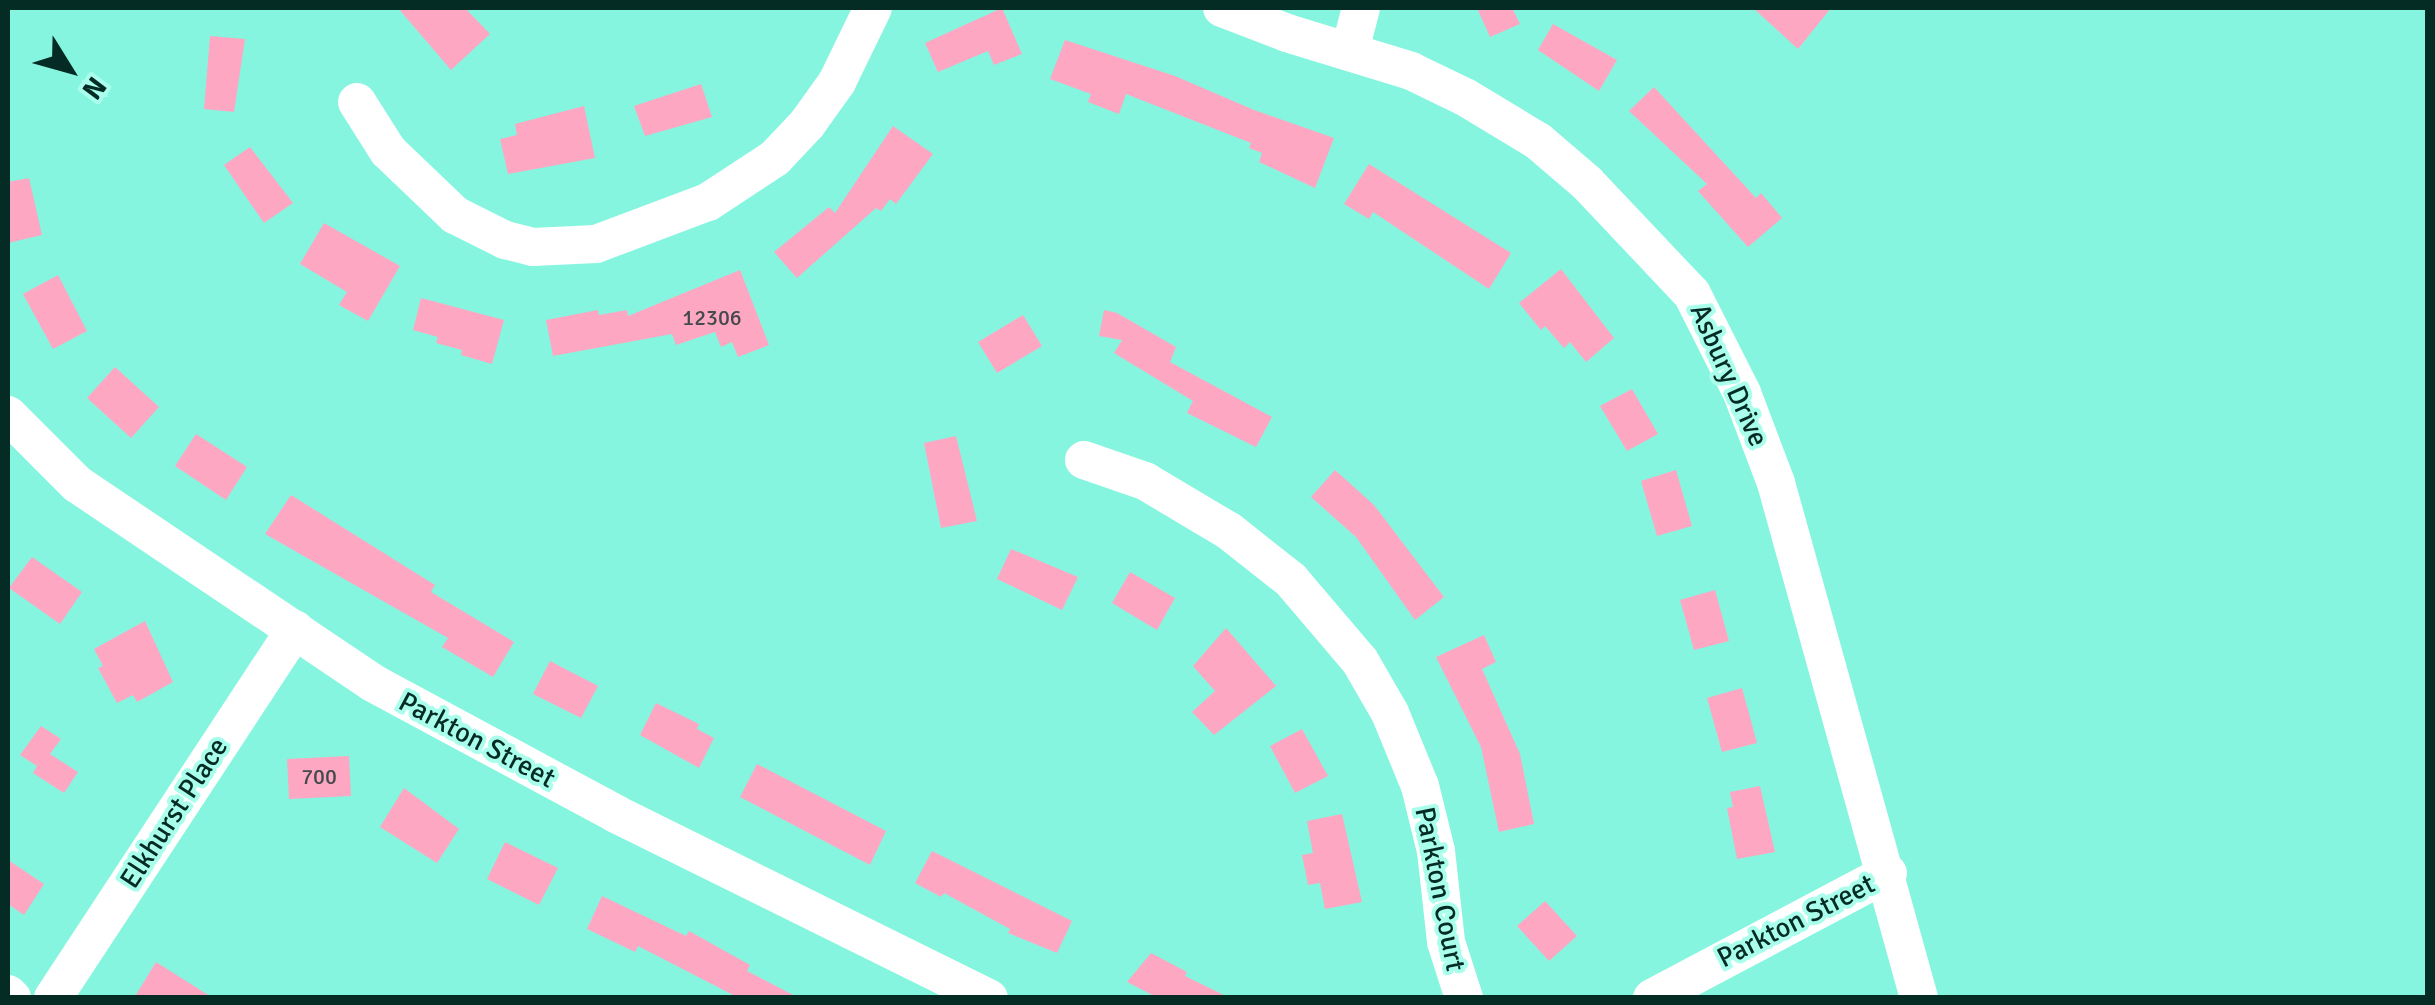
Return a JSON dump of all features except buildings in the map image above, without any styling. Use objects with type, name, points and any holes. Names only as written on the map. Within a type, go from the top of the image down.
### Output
[{"type":"street","points":[[356,102],[388,152],[454,215],[506,240],[534,247],[596,244],[708,202],[775,158],[807,124],[837,82],[873,8]]},
{"type":"street","name":"Asbury Drive","points":[[1222,8],[1412,70],[1538,142],[1632,226],[1692,294],[1735,376],[1776,483],[1888,873],[1919,998]]},
{"type":"street","points":[[1350,50],[1361,8]]},
{"type":"street","name":"Parkton Street","points":[[8,415],[77,484],[373,683],[454,729],[988,998]]},
{"type":"street","name":"Parkton Court","points":[[1084,460],[1145,481],[1229,531],[1290,580],[1360,661],[1390,713],[1420,786],[1436,851],[1446,942],[1464,998]]},
{"type":"street","name":"Elkhurst Place","points":[[53,998],[296,629]]},
{"type":"street","name":"Parkton Street","points":[[1652,998],[1888,873]]}]
